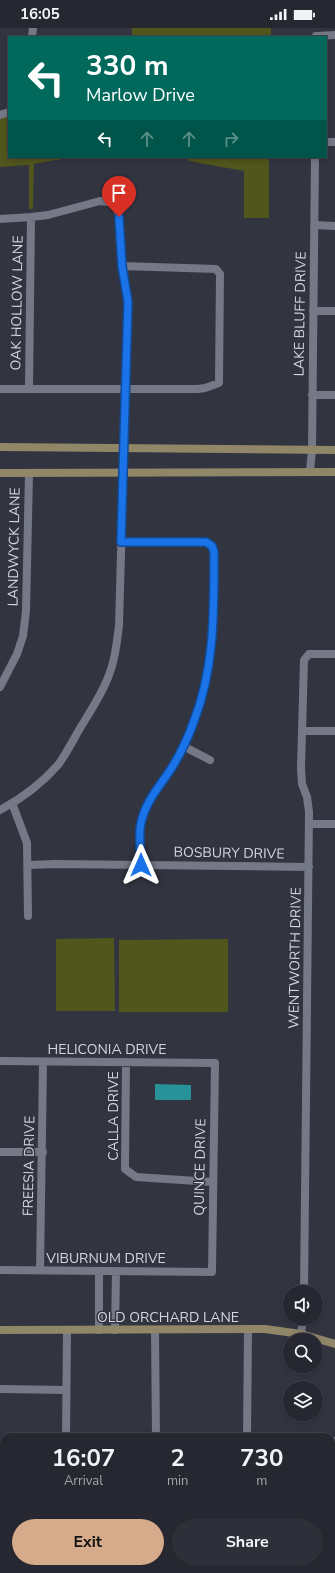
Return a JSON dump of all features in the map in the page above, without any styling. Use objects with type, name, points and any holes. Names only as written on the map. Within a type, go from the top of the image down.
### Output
[{"type":"main road","points":[[0,447],[335,450]]},
{"type":"main road","points":[[0,473],[335,472]]},
{"type":"main road","name":"OLD ORCHARD LANE","points":[[0,1330],[266,1329],[294,1333]]},
{"type":"main road","name":"OLD ORCHARD LANE","points":[[323,1340],[335,1344]]},
{"type":"street","points":[[316,34],[335,35]]},
{"type":"street","name":"LAKE BLUFF DRIVE","points":[[310,471],[312,450],[315,158]]},
{"type":"street","points":[[0,219],[48,215],[100,201],[118,203],[122,266],[128,302],[125,449],[117,646],[108,676],[96,701],[58,764],[38,784],[0,810]]},
{"type":"street","name":"OAK HOLLOW LANE","points":[[29,389],[31,217]]},
{"type":"street","points":[[314,225],[335,226]]},
{"type":"street","points":[[0,389],[198,389],[219,382],[220,274],[216,269],[122,266]]},
{"type":"street","points":[[313,312],[335,312]]},
{"type":"street","points":[[312,395],[335,395]]},
{"type":"street","name":"LANDWYCK LANE","points":[[0,687],[17,654],[23,636],[26,611],[29,474]]},
{"type":"street","points":[[121,542],[206,542],[212,546],[214,604],[207,677],[199,707],[183,746],[149,802],[143,816],[141,824],[141,865]]},
{"type":"street","name":"WENTWORTH DRIVE","points":[[304,1285],[309,824],[307,797],[302,784],[304,660],[309,654],[335,654]]},
{"type":"street","points":[[302,731],[335,731]]},
{"type":"street","points":[[183,746],[210,760]]},
{"type":"street","points":[[12,803],[26,838],[28,865],[28,916]]},
{"type":"street","points":[[309,824],[335,824]]},
{"type":"street","name":"BOSBURY DRIVE","points":[[28,865],[309,867]]},
{"type":"street","name":"HELICONIA DRIVE","points":[[0,1061],[215,1063]]},
{"type":"street","name":"FREESIA DRIVE","points":[[40,1271],[42,1062]]},
{"type":"street","name":"CALLA DRIVE","points":[[126,1062],[126,1169],[136,1177],[212,1182]]},
{"type":"street","name":"QUINCE DRIVE","points":[[212,1272],[212,1182],[215,1063]]},
{"type":"street","points":[[0,1152],[42,1152]]},
{"type":"street","name":"VIBURNUM DRIVE","points":[[0,1270],[212,1272]]},
{"type":"street","points":[[99,1271],[99,1330]]},
{"type":"street","points":[[115,1330],[116,1271]]},
{"type":"street","points":[[66,1433],[67,1330]]},
{"type":"street","points":[[155,1330],[156,1433]]},
{"type":"street","points":[[247,1433],[248,1330]]},
{"type":"street","points":[[0,1390],[66,1390]]},
{"type":"green space","points":[[132,28],[271,28],[271,36],[132,36]]},
{"type":"green space","points":[[8,115],[8,158],[67,158],[34,164],[33,209],[29,209],[29,165],[0,167],[0,119]]},
{"type":"green space","points":[[186,158],[269,158],[269,218],[244,218],[244,171],[189,161]]},
{"type":"green space","points":[[114,938],[115,1011],[56,1011],[56,939]]},
{"type":"green space","points":[[228,939],[228,1012],[119,1012],[119,940]]},
{"type":"water","points":[[155,1084],[191,1085],[191,1100],[155,1100]]},
{"type":"route","points":[[119,217],[122,266],[128,302],[125,449],[121,542],[206,542],[212,546],[214,552],[214,604],[207,677],[194,721],[178,756],[154,793],[143,816],[141,824],[141,865]]}]
